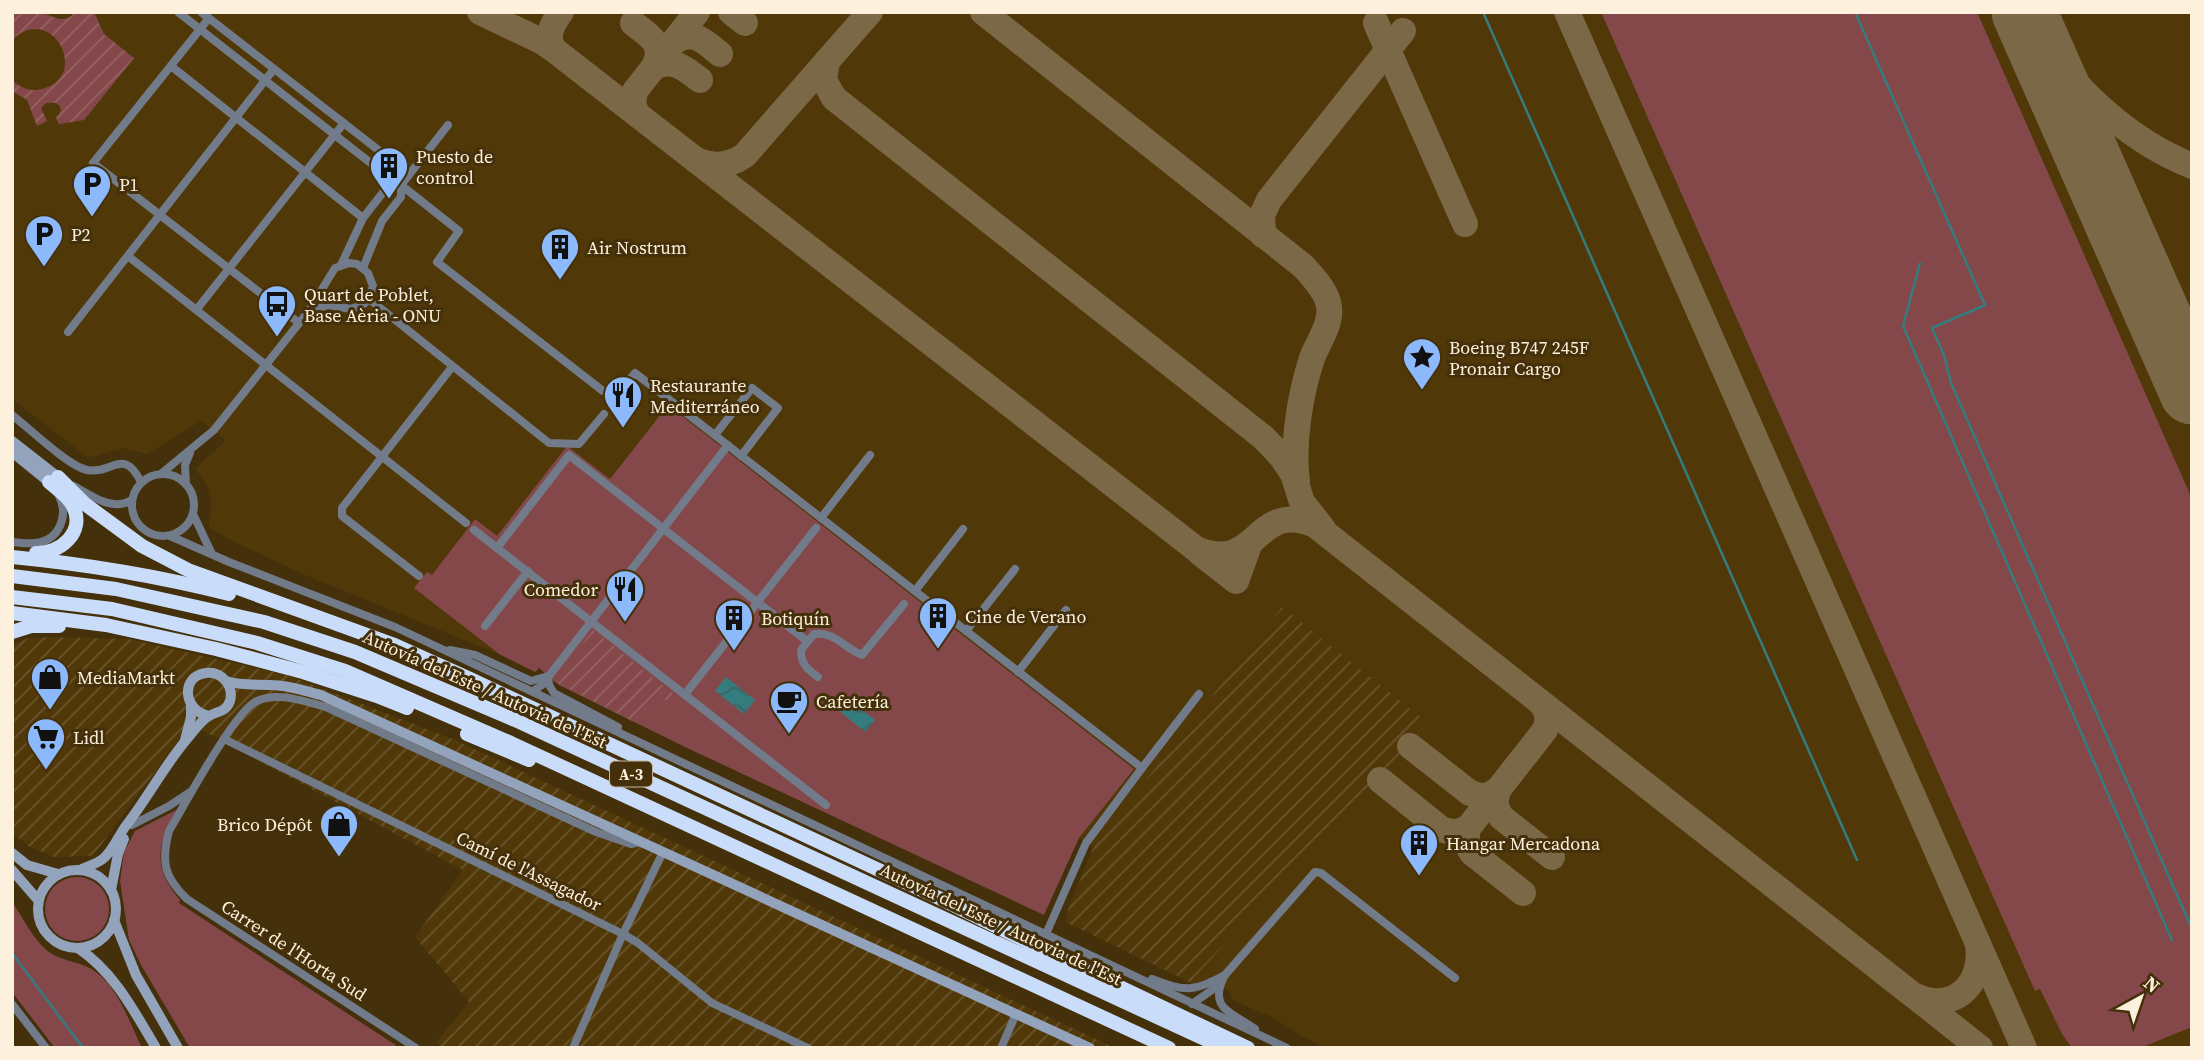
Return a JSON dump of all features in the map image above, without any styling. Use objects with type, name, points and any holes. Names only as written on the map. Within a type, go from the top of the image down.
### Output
[{"type":"highway","points":[[12,550],[49,552],[62,546],[72,536],[76,521],[73,506],[53,480]]},
{"type":"highway","points":[[53,480],[142,546],[188,570],[392,644],[470,679],[941,899],[1248,1048]]},
{"type":"highway","points":[[12,557],[48,560],[182,583],[305,613]]},
{"type":"highway","name":"Autovía del Este / Autovia de l'Est","points":[[12,576],[116,589],[264,622],[355,652],[528,726],[1224,1048]]},
{"type":"highway","name":"A-3","points":[[12,597],[112,610],[283,651],[345,671],[511,743],[1169,1048]]},
{"type":"highway","points":[[12,613],[106,625],[216,649],[303,672],[377,696],[509,753],[581,776]]},
{"type":"highway","points":[[12,632],[31,626],[119,629]]},
{"type":"street","points":[[178,12],[200,30],[377,169],[387,166],[388,161],[386,156],[205,15],[200,30],[93,163],[299,323]]},
{"type":"street","points":[[171,66],[305,171],[366,214],[382,221]]},
{"type":"street","points":[[68,332],[274,69]]},
{"type":"street","points":[[197,309],[344,123]]},
{"type":"street","points":[[363,268],[382,221],[401,197],[401,185],[447,125]]},
{"type":"street","points":[[341,265],[366,214],[388,186],[401,185],[459,231],[437,262],[603,391],[620,392],[635,373],[1142,768]]},
{"type":"street","points":[[128,256],[466,523]]},
{"type":"street","points":[[308,312],[328,305],[351,309],[369,299],[373,286],[363,268],[349,263],[330,273],[328,294],[337,306]]},
{"type":"street","points":[[328,280],[308,312],[214,430],[162,473],[141,482],[132,500],[135,520],[141,528],[150,534],[170,536],[395,627],[1287,1048]]},
{"type":"street","points":[[369,299],[550,443],[579,444],[604,414]]},
{"type":"street","points":[[419,576],[342,516],[342,508],[452,367]]},
{"type":"street","points":[[715,435],[752,388],[778,408],[741,456]]},
{"type":"street","points":[[12,415],[84,470],[98,471],[124,463],[135,469],[141,482]]},
{"type":"street","points":[[12,441],[53,480],[62,501],[64,517],[52,537],[44,542],[12,542]]},
{"type":"street","points":[[533,691],[548,676],[728,445]]},
{"type":"street","points":[[186,484],[185,465],[192,449]]},
{"type":"street","points":[[12,452],[53,480],[107,503],[117,506],[132,500]]},
{"type":"street","points":[[497,548],[569,455],[807,641]]},
{"type":"street","points":[[821,518],[870,455]]},
{"type":"street","points":[[162,473],[179,478],[186,484],[195,503],[193,514],[185,528],[170,536]]},
{"type":"street","points":[[193,514],[211,552]]},
{"type":"street","points":[[686,693],[816,528]]},
{"type":"street","points":[[915,591],[963,529]]},
{"type":"street","points":[[474,530],[826,805]]},
{"type":"street","points":[[966,631],[1014,569]]},
{"type":"street","points":[[485,626],[528,571]]},
{"type":"street","points":[[818,677],[806,668],[801,659],[801,650],[814,634],[834,636],[862,655],[904,604]]},
{"type":"street","points":[[1018,672],[1066,610]]},
{"type":"street","points":[[444,650],[475,654],[531,681],[548,676]]},
{"type":"street","points":[[185,742],[191,717],[188,691],[194,679],[207,673],[214,673],[226,681],[247,686],[271,684],[332,700],[1090,1048]]},
{"type":"street","points":[[548,676],[554,693],[603,717],[646,744]]},
{"type":"street","points":[[12,853],[27,865],[58,874],[80,870],[105,858],[185,742],[209,716],[223,711],[230,698],[226,681]]},
{"type":"street","points":[[230,698],[263,689],[293,688]]},
{"type":"street","points":[[1046,934],[1086,843],[1199,694]]},
{"type":"street","points":[[111,890],[118,854],[134,819],[169,806],[193,790],[239,715],[257,701],[286,697],[326,707],[596,832],[631,844],[640,842]]},
{"type":"street","points":[[191,705],[196,711],[209,716]]},
{"type":"street","name":"Camí de l'Assagador","points":[[224,739],[623,934],[712,1003],[808,1048]]},
{"type":"street","name":"Carrer de l'Horta Sud","points":[[193,790],[169,831],[164,849],[165,868],[174,887],[187,899],[416,1048]]},
{"type":"street","points":[[573,1048],[623,934],[663,852]]},
{"type":"street","points":[[12,870],[38,900]]},
{"type":"street","points":[[58,874],[49,881],[38,900],[40,924],[55,942],[66,947],[90,946],[101,940],[109,931],[116,910],[111,890],[103,880],[80,870]]},
{"type":"street","points":[[1275,1042],[1223,1009],[1217,999],[1219,985],[1315,872],[1321,873],[1455,978]]},
{"type":"street","points":[[114,920],[136,975],[178,1048]]},
{"type":"street","points":[[78,948],[96,960],[121,989],[156,1048]]},
{"type":"street","points":[[1104,962],[1178,989],[1200,988],[1225,975]]},
{"type":"street","points":[[1192,1004],[1219,985]]},
{"type":"street","points":[[12,1004],[46,1048]]},
{"type":"street","points":[[12,1010],[25,1020]]},
{"type":"street","points":[[1001,1048],[1016,1014]]},
{"type":"shaded area","points":[[32,11],[64,19],[75,12],[94,12],[104,34],[134,58],[84,120],[59,124],[56,118],[61,111],[60,106],[46,103],[41,108],[47,121],[37,126],[27,100],[12,91],[12,80],[26,89],[42,89],[56,82],[64,71],[65,58],[61,46],[52,35],[41,30],[27,30],[12,40],[12,12]]},
{"type":"shaded area","points":[[12,12],[2192,12],[2192,1048],[1326,1048],[1274,1018],[1232,1000],[1230,992],[1219,985],[1200,988],[1066,922],[1067,912],[1093,848],[1079,838],[1133,770],[668,405],[610,479],[567,447],[497,537],[475,519],[432,576],[415,588],[498,654],[305,575],[228,539],[209,527],[209,493],[206,483],[195,469],[226,440],[201,421],[147,454],[123,448],[93,457],[86,456],[12,399]]},
{"type":"shaded area","points":[[1601,12],[1977,12],[2192,499],[2192,1027],[2140,1048],[2072,1048],[2062,1034],[2040,989],[2035,991]]},
{"type":"shaded area","points":[[668,405],[1134,769],[1079,838],[1044,915],[683,746],[559,685],[539,668],[535,672],[499,654],[414,588],[427,572],[432,575],[475,519],[497,536],[567,446],[610,479]]},
{"type":"shaded area","points":[[1282,607],[1428,723],[1190,982],[1066,922],[1067,912],[1093,848]]},
{"type":"shaded area","points":[[593,630],[676,696],[672,702],[654,697],[634,722],[553,681]]},
{"type":"shaded area","points":[[28,638],[129,639],[290,676],[455,740],[1115,1048],[443,1048],[436,1043],[469,1002],[415,937],[463,870],[190,724],[93,856],[54,857],[28,846],[12,832],[12,645]]},
{"type":"shaded area","points":[[180,808],[166,832],[160,855],[165,877],[180,900],[179,903],[400,1048],[190,1048],[129,940],[120,881],[124,852],[135,831]]},
{"type":"shaded area","points":[[71,877],[83,877],[100,886],[107,897],[107,921],[100,932],[83,941],[71,941],[59,936],[50,927],[45,915],[45,903],[50,891],[59,882]]},
{"type":"shaded area","points":[[12,902],[46,950],[57,957],[86,967],[105,980],[123,1008],[142,1048],[55,1048],[12,992]]},
{"type":"water","points":[[726,677],[755,700],[744,714],[715,691]]},
{"type":"water","points":[[846,697],[875,720],[865,732],[837,709]]},
{"type":"waterway","points":[[1483,12],[1857,860]]},
{"type":"waterway","points":[[1855,12],[1985,305],[1932,328],[1944,355],[1951,383],[2192,929]]},
{"type":"waterway","points":[[1920,263],[1903,326],[2172,940]]},
{"type":"waterway","points":[[12,953],[83,1048]]},
{"type":"taxiway","points":[[480,12],[553,49],[1196,549],[1217,554],[1233,553],[1279,521],[1295,520],[1315,525],[1913,995],[1940,1001],[1962,992],[1976,972],[1978,944]]},
{"type":"taxiway","points":[[553,49],[551,30],[561,12]]},
{"type":"taxiway","points":[[637,114],[633,104],[635,91],[697,12]]},
{"type":"taxiway","points":[[731,12],[745,23]]},
{"type":"taxiway","points":[[696,160],[722,165],[745,155],[870,12]]},
{"type":"taxiway","points":[[983,12],[1303,266],[1321,287],[1328,302],[1329,316],[1312,358],[1301,403],[1296,435],[1297,482]]},
{"type":"taxiway","points":[[1567,12],[2024,1048]]},
{"type":"taxiway","points":[[633,23],[657,46],[654,67]]},
{"type":"taxiway","points":[[1376,23],[1465,224]]},
{"type":"taxiway","points":[[2029,23],[2062,67],[2100,106],[2143,140],[2192,166]]},
{"type":"taxiway","points":[[1263,235],[1262,215],[1269,200],[1403,31]]},
{"type":"taxiway","points":[[675,41],[688,36],[694,37],[704,41],[720,54]]},
{"type":"taxiway","points":[[827,61],[824,80],[834,98],[1264,438],[1293,474],[1302,502],[1323,529]]},
{"type":"taxiway","points":[[654,67],[673,64],[684,68],[700,80]]},
{"type":"taxiway","points":[[1199,552],[1236,581],[1249,545]]},
{"type":"taxiway","points":[[1380,780],[1441,829],[1455,832],[1468,828],[1545,730],[1547,715],[1540,702]]},
{"type":"taxiway","points":[[1410,746],[1470,793],[1485,797],[1498,790]]},
{"type":"taxiway","points":[[1498,790],[1495,804],[1501,817],[1552,857]]},
{"type":"taxiway","points":[[1468,828],[1467,841],[1472,853],[1523,893]]},
{"type":"taxiway","points":[[1917,998],[1980,1048]]},
{"type":"runway","points":[[2024,12],[2192,392]]},
{"type":"place","name":"Puesto de control","points":[[389,200]]},
{"type":"place","name":"P1","points":[[92,218]]},
{"type":"place","name":"P2","points":[[44,268]]},
{"type":"place","name":"Air Nostrum","points":[[560,281]]},
{"type":"place","name":"Quart de Poblet, Base Aèria - ONU","points":[[277,338]]},
{"type":"place","name":"Boeing B747 245F Pronair Cargo","points":[[1422,391]]},
{"type":"place","name":"Restaurante Mediterráneo","points":[[623,429]]},
{"type":"place","name":"Comedor","points":[[625,623]]},
{"type":"place","name":"Cine de Verano","points":[[938,650]]},
{"type":"place","name":"Botiquín","points":[[734,652]]},
{"type":"place","name":"MediaMarkt","points":[[50,711]]},
{"type":"place","name":"Cafetería","points":[[789,735]]},
{"type":"place","name":"Lidl","points":[[46,771]]},
{"type":"place","name":"Brico Dépôt","points":[[339,858]]},
{"type":"place","name":"Hangar Mercadona","points":[[1419,877]]}]
